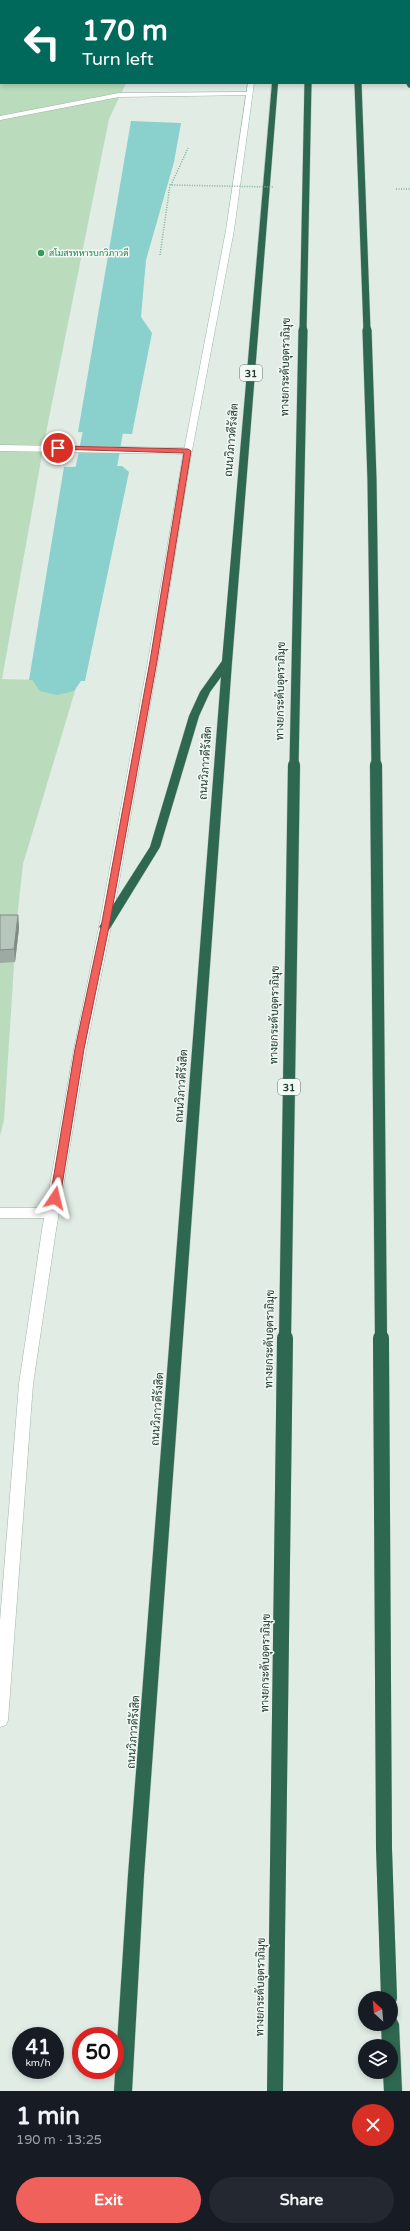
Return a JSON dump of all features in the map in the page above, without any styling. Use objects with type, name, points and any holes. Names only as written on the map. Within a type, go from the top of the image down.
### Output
[{"type":"highway","name":"ถนนวิภาวดีรังสิต","points":[[123,2091],[136,1875],[227,662],[275,84]]},
{"type":"highway","name":"ทางยกระดับอุตราภิมุข","points":[[275,2091],[291,942],[308,84]]},
{"type":"highway","points":[[358,84],[372,480],[378,933],[384,1840],[389,1991]]},
{"type":"highway","points":[[105,927],[154,847],[194,716],[205,692],[227,662]]},
{"type":"highway","points":[[390,2031],[393,2091]]},
{"type":"main road","points":[[0,1720],[26,1384],[52,1213],[80,1049],[105,927],[154,661],[188,451],[230,230],[251,84]]},
{"type":"main road","points":[[0,118],[119,95],[250,94]]},
{"type":"main road","points":[[0,448],[188,451]]},
{"type":"main road","points":[[0,1213],[52,1213]]},
{"type":"path","points":[[160,255],[170,185],[188,148]]},
{"type":"path","points":[[171,185],[275,187]]},
{"type":"path","points":[[394,189],[410,189]]},
{"type":"green space","name":"สโมสรทหารบกวิภาวดี","points":[[0,84],[126,84],[109,119],[45,438],[2,679],[78,681],[23,864],[17,919],[4,1120],[0,1136]]},
{"type":"water","points":[[131,121],[181,123],[174,162],[146,260],[141,317],[152,333],[132,434],[78,432]]},
{"type":"water","points":[[122,466],[129,472],[85,681],[29,680],[64,467]]},
{"type":"building","points":[[0,915],[18,915],[14,949],[0,950]]},
{"type":"waterway","points":[[57,681],[117,355]]},
{"type":"place","name":"สโมสรทหารบกวิภาวดี","points":[[41,253]]},
{"type":"route","points":[[55,1198],[80,1049],[105,927],[154,661],[188,451],[58,448]]}]
